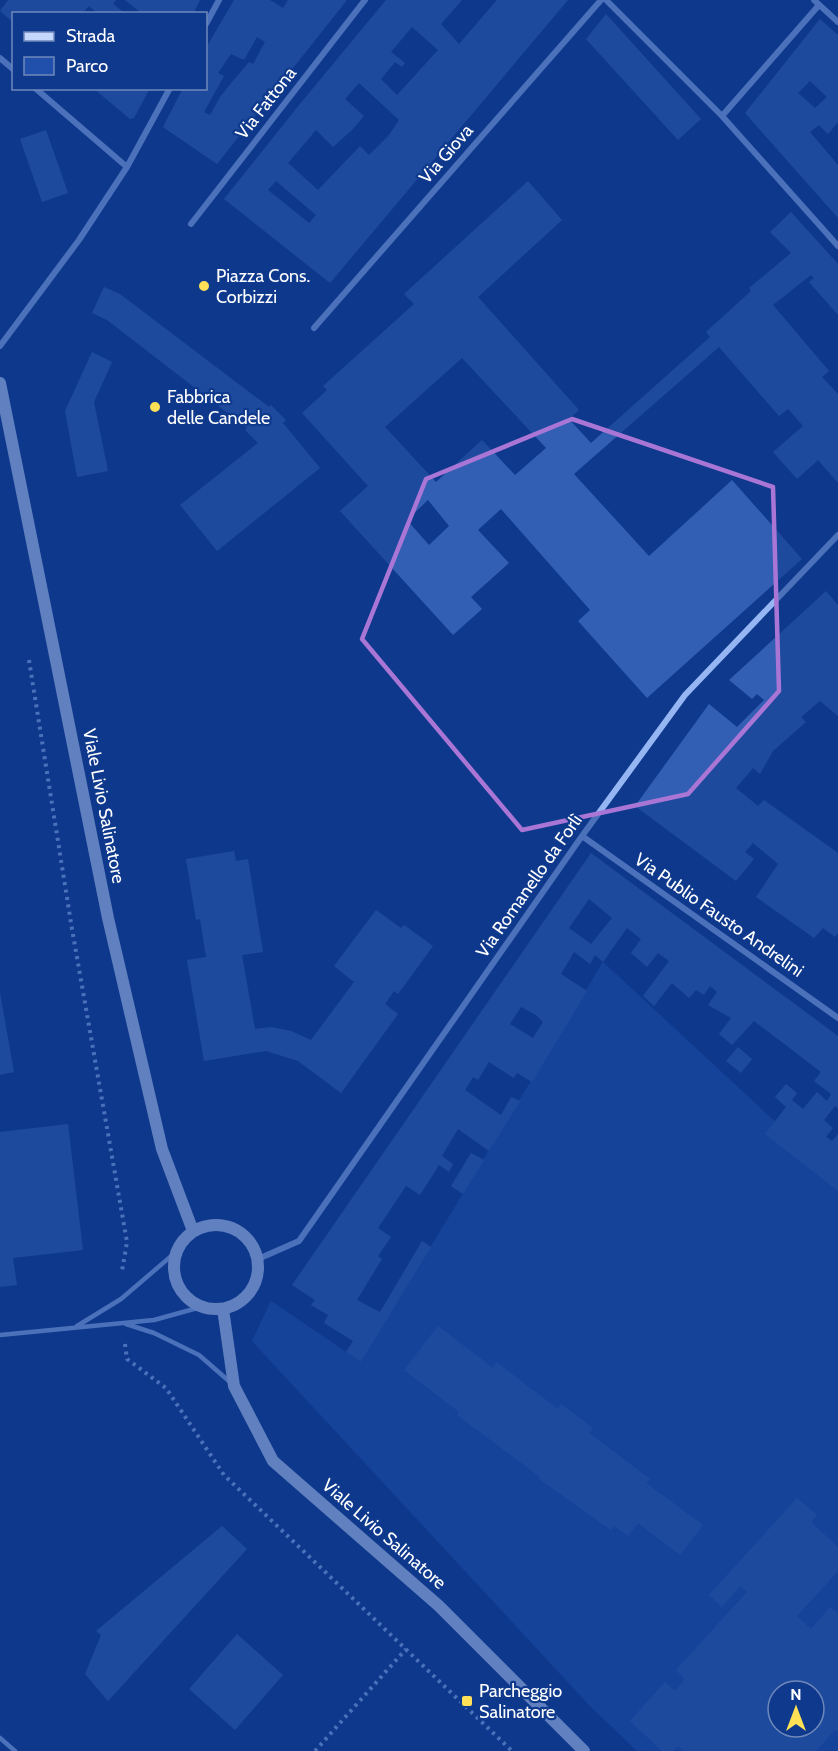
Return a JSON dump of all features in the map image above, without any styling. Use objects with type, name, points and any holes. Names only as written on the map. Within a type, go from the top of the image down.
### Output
[{"type":"main road","name":"Viale Livio Salinatore","points":[[0,383],[108,918],[162,1149],[193,1231]]},
{"type":"main road","points":[[213,1225],[233,1228],[244,1235],[253,1246],[258,1259],[258,1273],[246,1297],[236,1305],[223,1309],[201,1307],[190,1301],[180,1291],[174,1272],[176,1252],[182,1241],[193,1231],[213,1225]]},
{"type":"main road","name":"Viale Livio Salinatore","points":[[223,1309],[234,1386],[273,1461],[439,1606],[584,1751]]},
{"type":"street","points":[[207,22],[219,0]]},
{"type":"street","name":"Via Fattona","points":[[191,224],[365,0]]},
{"type":"street","name":"Via Giova","points":[[314,328],[601,0]]},
{"type":"street","points":[[606,0],[722,116],[838,246]]},
{"type":"street","points":[[722,116],[817,3],[838,22]]},
{"type":"street","points":[[0,58],[12,68]]},
{"type":"street","points":[[37,90],[127,167]]},
{"type":"street","points":[[0,346],[79,240],[127,167],[169,90]]},
{"type":"street","name":"Via Romanello da Forlì","points":[[258,1259],[299,1241],[582,836],[685,695],[838,536]]},
{"type":"street","name":"Via Publio Fausto Andrelini","points":[[582,836],[838,1018]]},
{"type":"lane","points":[[74,1327],[120,1299],[176,1252]]},
{"type":"lane","points":[[0,1335],[154,1320],[201,1307]]},
{"type":"lane","points":[[123,1323],[154,1333],[199,1355],[234,1386]]},
{"type":"lane","points":[[0,1740],[14,1750]]},
{"type":"path","points":[[315,1751],[407,1649]]},
{"type":"highlighted area","points":[[572,419],[773,487],[779,691],[688,794],[522,830],[362,639],[426,479]]},
{"type":"green space","points":[[603,962],[838,1180],[838,1751],[637,1751],[590,1706],[252,1341],[271,1301],[361,1362]]},
{"type":"building","points":[[8,0],[116,0],[113,4],[123,12],[96,12],[89,6],[84,12],[12,12],[12,21],[0,11]]},
{"type":"building","points":[[125,0],[200,0],[194,12],[140,12]]},
{"type":"building","points":[[234,0],[270,0],[283,8],[288,0],[347,0],[217,164],[163,127],[182,90],[207,90],[207,46]],"holes":[[[257,37],[265,42],[253,64],[249,62],[232,82],[210,115],[204,112],[224,76],[218,73],[231,54],[244,60]]]},
{"type":"building","points":[[386,0],[462,0],[441,24],[459,44],[497,0],[568,0],[330,283],[224,199]],"holes":[[[412,27],[438,50],[397,95],[381,79],[395,62],[402,67],[405,63],[391,52]],[[359,83],[399,120],[389,135],[369,155],[360,146],[318,190],[288,163],[316,130],[333,147],[352,130],[364,116],[345,99]],[[276,181],[316,215],[309,223],[268,190]]]},
{"type":"building","points":[[606,14],[701,119],[678,140],[586,39]]},
{"type":"building","points":[[820,19],[838,35],[838,122],[828,134],[819,125],[810,132],[838,165],[838,218],[745,113]],"holes":[[[810,81],[827,97],[815,108],[798,93]]]},
{"type":"building","points":[[95,90],[149,90],[134,118],[130,119]]},
{"type":"building","points":[[46,130],[68,193],[42,202],[20,139]]},
{"type":"building","points":[[528,181],[562,220],[478,297],[579,410],[569,419],[591,443],[710,337],[706,332],[751,291],[749,288],[791,253],[770,232],[791,212],[838,264],[838,315],[809,282],[814,278],[811,275],[773,305],[829,371],[822,377],[838,394],[838,483],[818,460],[797,479],[773,452],[803,426],[788,409],[779,416],[719,347],[574,474],[649,556],[732,480],[802,559],[647,698],[578,621],[590,610],[501,509],[478,530],[509,563],[471,597],[482,609],[453,635],[340,511],[368,486],[302,413],[327,390],[323,386],[414,304],[404,294]],"holes":[[[462,358],[546,448],[515,475],[482,440],[436,482],[385,427]],[[428,500],[449,526],[429,545],[407,520]]]},
{"type":"building","points":[[104,287],[120,294],[269,407],[271,405],[286,420],[283,423],[320,468],[217,551],[180,505],[258,443],[245,430],[247,428],[107,320],[92,313]]},
{"type":"building","points":[[92,352],[112,362],[94,402],[108,471],[77,477],[65,411]]},
{"type":"building","points":[[826,591],[838,605],[838,716],[820,701],[801,717],[806,722],[773,751],[760,774],[753,768],[736,788],[758,806],[764,800],[838,853],[838,933],[835,937],[823,928],[814,938],[756,897],[778,864],[753,843],[745,852],[754,859],[736,881],[635,806],[709,704],[737,727],[764,700],[757,694],[752,699],[729,680]]},
{"type":"building","points":[[234,851],[236,861],[248,859],[263,952],[242,955],[255,1029],[271,1027],[291,1031],[311,1040],[354,982],[334,966],[376,910],[401,928],[404,925],[433,946],[398,994],[394,991],[385,1004],[398,1014],[341,1093],[298,1061],[266,1051],[204,1061],[187,960],[206,957],[200,919],[196,920],[186,859]]},
{"type":"building","points":[[591,853],[838,1036],[838,1108],[835,1106],[824,1120],[833,1128],[826,1137],[832,1141],[838,1134],[838,1191],[765,1134],[786,1107],[775,1097],[786,1084],[797,1093],[792,1100],[803,1109],[817,1092],[827,1101],[831,1094],[814,1081],[821,1072],[754,1021],[732,1045],[719,1034],[731,1018],[708,1005],[717,992],[710,986],[704,995],[696,990],[689,998],[672,983],[654,1006],[643,996],[669,961],[658,953],[647,967],[631,953],[641,939],[627,928],[603,962],[595,955],[590,964],[574,952],[561,974],[587,991],[532,1082],[517,1073],[514,1078],[489,1062],[478,1080],[473,1077],[465,1090],[501,1115],[511,1097],[520,1101],[489,1151],[458,1129],[442,1156],[453,1164],[449,1172],[439,1165],[420,1195],[406,1186],[378,1228],[391,1237],[378,1256],[382,1259],[357,1300],[380,1312],[422,1241],[431,1247],[361,1362],[346,1352],[353,1341],[324,1323],[328,1315],[311,1305],[315,1300],[292,1285]],"holes":[[[589,899],[612,918],[591,944],[569,928]],[[521,1007],[536,1015],[543,1022],[533,1038],[510,1024]]]},
{"type":"building","points":[[0,993],[14,1072],[0,1075]]},
{"type":"building","points":[[738,1047],[752,1059],[741,1073],[726,1061]]},
{"type":"building","points":[[68,1124],[83,1250],[13,1258],[17,1285],[0,1287],[0,1132]]},
{"type":"building","points":[[471,1153],[484,1160],[463,1194],[451,1186]]},
{"type":"building","points":[[438,1326],[493,1368],[496,1362],[558,1409],[561,1404],[593,1428],[589,1433],[650,1479],[646,1483],[703,1525],[680,1555],[638,1523],[628,1536],[614,1526],[611,1530],[539,1479],[540,1477],[457,1415],[459,1412],[404,1370]]},
{"type":"building","points":[[797,1498],[817,1515],[811,1522],[838,1547],[838,1571],[797,1616],[811,1629],[830,1607],[838,1613],[838,1732],[835,1730],[816,1751],[684,1751],[678,1746],[673,1751],[662,1751],[630,1721],[665,1682],[675,1691],[685,1679],[676,1670],[747,1592],[740,1586],[722,1607],[709,1595]]},
{"type":"building","points":[[222,1526],[247,1549],[108,1701],[85,1674],[101,1635],[96,1631]]},
{"type":"building","points":[[237,1634],[283,1675],[235,1730],[189,1689]]},
{"type":"place","name":"Piazza Cons. Corbizzi","points":[[204,286]]},
{"type":"place","name":"Fabbrica delle Candele","points":[[155,407]]},
{"type":"place","name":"Parcheggio Salinatore","points":[[467,1701]]}]
